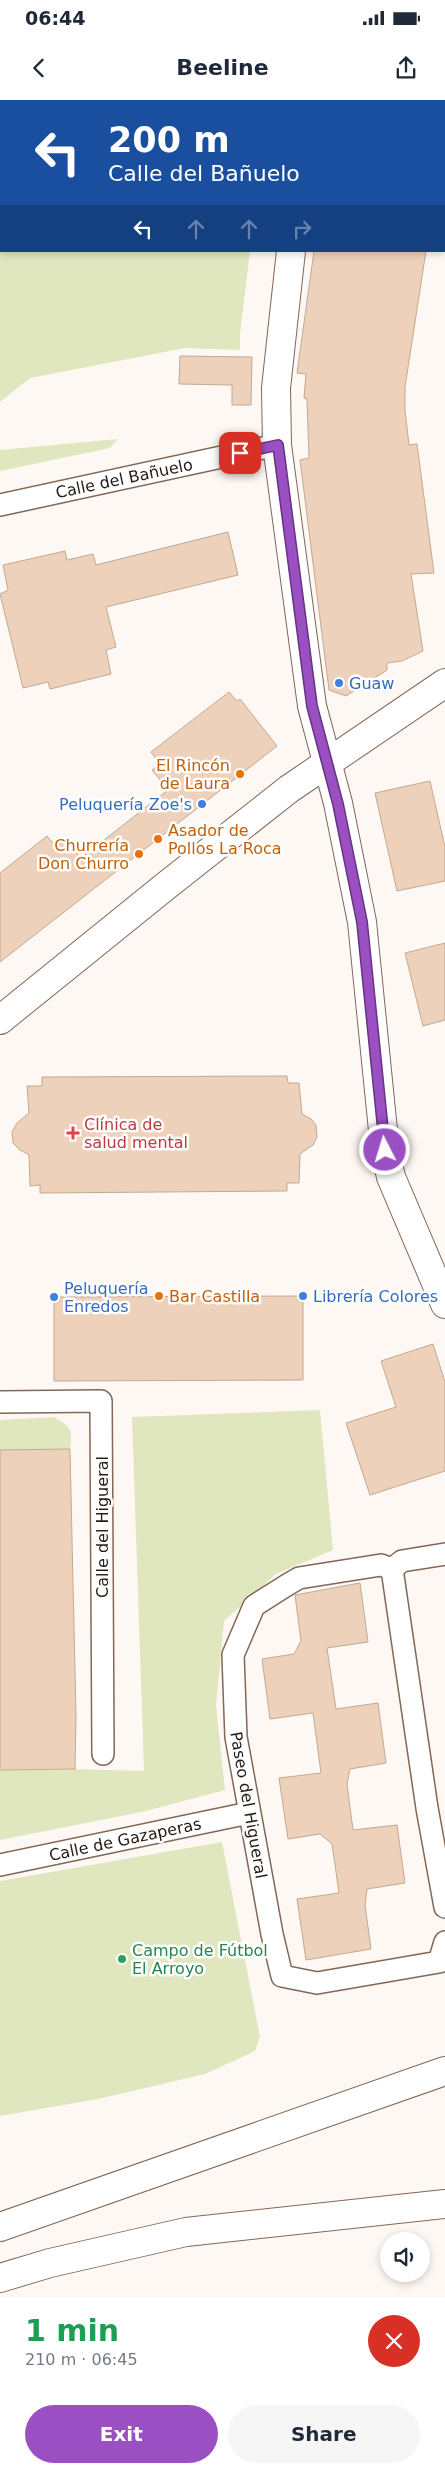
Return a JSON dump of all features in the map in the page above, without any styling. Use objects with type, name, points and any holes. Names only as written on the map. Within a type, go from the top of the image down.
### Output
[{"type":"main road","points":[[291,252],[276,388],[278,445],[312,706],[342,826],[362,922],[385,1150],[391,1177],[445,1304]]},
{"type":"main road","points":[[0,1020],[167,885],[326,762],[431,695],[445,683]]},
{"type":"main road","points":[[0,2227],[445,2072]]},
{"type":"main road","points":[[0,2278],[50,2263],[186,2232],[445,2204]]},
{"type":"street","name":"Calle del Bañuelo","points":[[0,505],[278,445]]},
{"type":"street","name":"Calle del Higueral","points":[[0,1402],[101,1401],[103,1754]]},
{"type":"street","name":"Paseo del Higueral","points":[[445,1554],[402,1562],[392,1569],[381,1565],[299,1578],[254,1606],[233,1656],[236,1737],[272,1934],[282,1976],[317,1983],[438,1962],[445,1942]]},
{"type":"street","points":[[392,1569],[427,1808],[445,1907]]},
{"type":"street","name":"Calle de Gazaperas","points":[[0,1864],[250,1812]]},
{"type":"green space","points":[[0,252],[250,252],[240,334],[240,350],[185,348],[30,378],[0,402]]},
{"type":"green space","points":[[118,439],[110,448],[0,471],[0,450]]},
{"type":"green space","points":[[320,1410],[333,1550],[276,1574],[224,1621],[216,1706],[225,1790],[146,1811],[0,1840],[0,1770],[75,1769],[144,1771],[132,1417]]},
{"type":"green space","points":[[54,1417],[70,1429],[70,1449],[0,1450],[0,1420]]},
{"type":"green space","name":"Campo de Fútbol El Arroyo","points":[[222,1842],[260,2037],[255,2051],[205,2074],[98,2099],[0,2116],[0,1881]]},
{"type":"building","points":[[314,252],[426,252],[405,387],[405,410],[409,445],[417,444],[434,573],[411,574],[423,651],[402,661],[387,663],[387,670],[346,696],[329,690],[300,460],[309,458],[307,399],[304,398],[306,374],[297,373]]},
{"type":"building","points":[[180,356],[252,357],[251,405],[232,405],[232,385],[179,384]]},
{"type":"building","points":[[228,532],[238,575],[106,607],[116,647],[106,650],[111,674],[50,689],[48,682],[23,688],[0,594],[8,590],[3,565],[65,551],[67,560],[93,554],[96,565]]},
{"type":"building","points":[[229,692],[237,701],[240,699],[277,746],[0,962],[0,873],[47,836],[56,847],[66,839],[81,858],[168,790],[152,770],[160,764],[151,752]]},
{"type":"building","points":[[430,781],[445,847],[445,881],[397,891],[375,793]]},
{"type":"building","points":[[445,943],[445,1020],[423,1026],[405,953]]},
{"type":"building","points":[[287,1076],[288,1083],[299,1083],[302,1114],[311,1119],[316,1125],[317,1137],[313,1145],[300,1154],[299,1183],[287,1183],[287,1191],[40,1193],[40,1185],[30,1186],[29,1155],[13,1143],[12,1132],[17,1123],[29,1113],[27,1086],[42,1086],[42,1077]]},
{"type":"building","points":[[303,1296],[303,1380],[54,1381],[54,1297]]},
{"type":"building","points":[[433,1344],[445,1382],[445,1471],[370,1495],[346,1423],[396,1407],[381,1361]]},
{"type":"building","points":[[70,1449],[76,1716],[75,1769],[0,1770],[0,1450]]},
{"type":"building","points":[[360,1583],[368,1642],[327,1648],[336,1709],[378,1703],[386,1763],[350,1769],[347,1784],[353,1830],[397,1825],[405,1883],[367,1889],[365,1905],[371,1949],[306,1960],[297,1899],[339,1893],[332,1844],[320,1834],[288,1839],[279,1778],[321,1773],[313,1713],[270,1719],[262,1659],[294,1654],[301,1641],[295,1595]]},
{"type":"place","name":"Guaw","points":[[339,683]]},
{"type":"place","name":"El Rincón de Laura","points":[[240,774]]},
{"type":"place","name":"Peluquería Zoe's","points":[[202,804]]},
{"type":"place","name":"Asador de Pollos La Roca","points":[[158,839]]},
{"type":"place","name":"Churrería Don Churro","points":[[139,854]]},
{"type":"place","name":"Clínica de salud mental","points":[[73,1133]]},
{"type":"place","name":"Bar Castilla","points":[[159,1296]]},
{"type":"place","name":"Librería Colores","points":[[303,1296]]},
{"type":"place","name":"Peluquería Enredos","points":[[54,1297]]},
{"type":"place","name":"Campo de Fútbol El Arroyo","points":[[122,1959]]},
{"type":"route","points":[[240,453],[278,445],[290,550],[312,706],[338,804],[362,922],[385,1150]]}]
